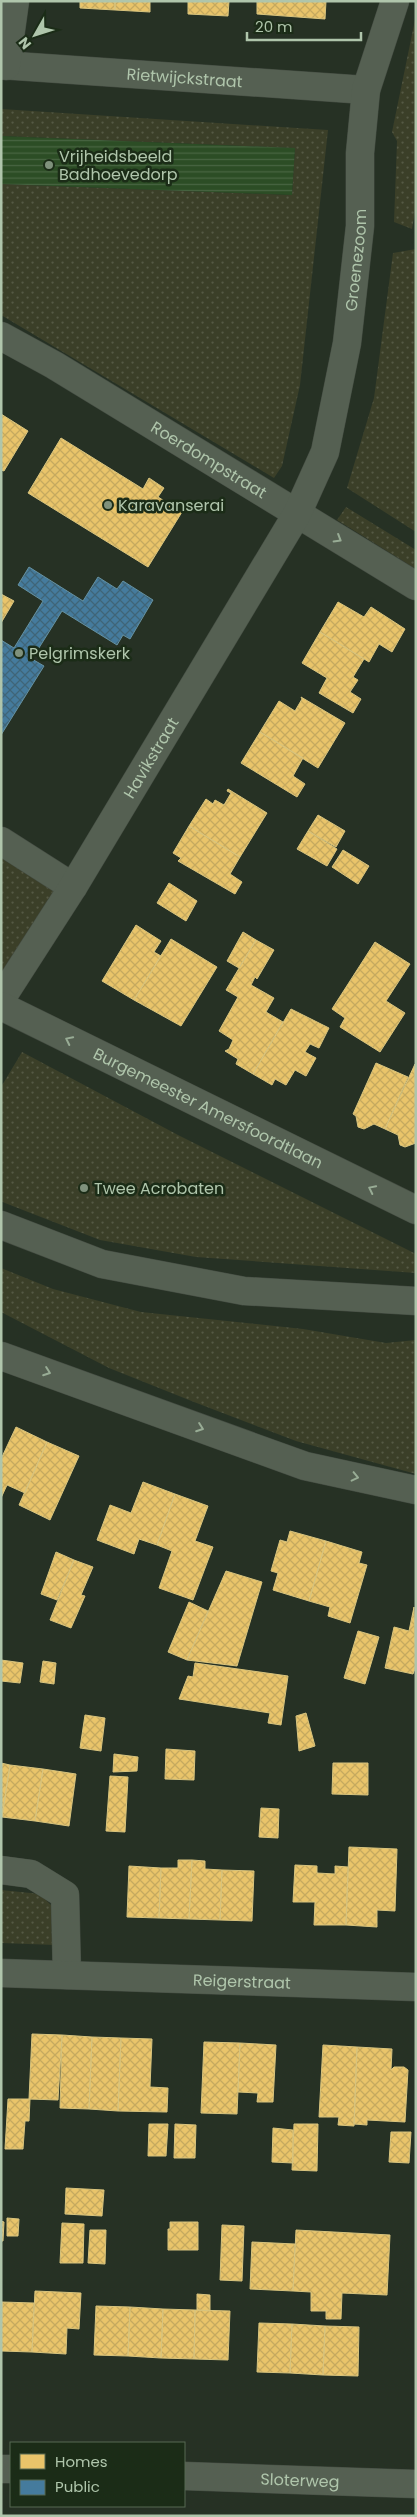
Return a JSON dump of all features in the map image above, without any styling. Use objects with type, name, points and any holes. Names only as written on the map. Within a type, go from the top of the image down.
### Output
[{"type":"street","points":[[4,65],[15,1]]},
{"type":"street","name":"Groenezoom","points":[[297,514],[325,452],[347,343],[360,226],[360,153],[366,90],[395,1]]},
{"type":"street","name":"Rietwijckstraat","points":[[4,65],[366,90]]},
{"type":"street","name":"Roerdompstraat","points":[[1,336],[54,365],[416,586]]},
{"type":"street","name":"Havikstraat","points":[[1,999],[73,887],[297,514]]},
{"type":"street","points":[[1,841],[73,887]]},
{"type":"street","name":"Burgemeester Amersfoordtlaan","points":[[1,1006],[416,1210]]},
{"type":"street","points":[[1,1225],[102,1264],[244,1291],[416,1301]]},
{"type":"street","points":[[1,1356],[305,1466],[416,1490]]},
{"type":"street","points":[[1,1870],[31,1874],[65,1895],[68,1975]]},
{"type":"street","name":"Reigerstraat","points":[[1,1972],[416,1987]]},
{"type":"street","name":"Sloterweg","points":[[185,2476],[416,2484]]},
{"type":"shaded area","points":[[416,15],[416,206],[412,229],[394,222],[397,141],[392,132]]},
{"type":"shaded area","points":[[1,109],[328,130],[300,385],[282,466],[274,478],[1,315],[1,184],[292,195],[295,148],[1,136]]},
{"type":"shaded area","points":[[1,136],[295,148],[292,195],[1,184]]},
{"type":"shaded area","points":[[416,249],[416,532],[347,488],[374,398],[393,253]]},
{"type":"shaded area","points":[[346,507],[416,550],[416,569],[337,520]]},
{"type":"shaded area","points":[[1,855],[60,891],[1,982]]},
{"type":"shaded area","points":[[22,1052],[178,1135],[416,1254],[416,1273],[196,1257],[100,1240],[1,1201],[1,1087]]},
{"type":"shaded area","points":[[1,1268],[53,1289],[141,1312],[303,1329],[386,1343],[416,1340],[416,1474],[296,1441],[109,1368],[1,1312]]},
{"type":"shaded area","points":[[1,1890],[40,1894],[55,1909],[55,1945],[1,1943]]},
{"type":"building: Homes","points":[[80,1],[115,1],[115,10],[80,8]]},
{"type":"building: Homes","points":[[115,1],[150,1],[150,12],[115,10]]},
{"type":"building: Homes","points":[[188,1],[229,1],[228,16],[188,14]]},
{"type":"building: Homes","points":[[257,1],[326,1],[325,19],[257,14]]},
{"type":"building: Homes","points":[[1,414],[28,431],[4,471],[1,470]]},
{"type":"building: Homes","name":"Karavanserai","points":[[61,438],[143,489],[149,478],[164,488],[158,497],[182,512],[148,567],[28,493]]},
{"type":"building: Homes","points":[[1,594],[14,601],[1,623]]},
{"type":"building: Homes","points":[[338,602],[364,617],[371,607],[405,629],[392,652],[379,644],[369,662],[320,632]]},
{"type":"building: Homes","points":[[320,632],[364,659],[353,677],[358,680],[350,692],[361,699],[353,713],[319,693],[327,678],[302,663]]},
{"type":"building: Homes","points":[[301,697],[345,723],[318,768],[260,732],[279,701],[295,711],[302,699]]},
{"type":"building: Homes","points":[[260,732],[303,758],[293,776],[305,784],[297,797],[241,763]]},
{"type":"building: Homes","points":[[228,789],[267,813],[240,857],[189,826],[206,799],[213,804],[215,800],[224,805],[231,793],[227,791]]},
{"type":"building: Homes","points":[[318,815],[345,831],[336,847],[308,831]]},
{"type":"building: Homes","points":[[189,826],[240,857],[230,874],[242,882],[235,894],[178,861],[181,858],[173,853]]},
{"type":"building: Homes","points":[[308,831],[337,849],[327,866],[297,849]]},
{"type":"building: Homes","points":[[343,850],[369,866],[358,884],[332,867]]},
{"type":"building: Homes","points":[[169,883],[197,901],[186,921],[157,903]]},
{"type":"building: Homes","points":[[136,925],[161,941],[154,952],[161,956],[134,1000],[102,981]]},
{"type":"building: Homes","points":[[243,932],[256,940],[239,968],[227,961]]},
{"type":"building: Homes","points":[[171,939],[217,967],[181,1026],[134,1000]]},
{"type":"building: Homes","points":[[256,940],[274,950],[257,979],[255,977],[251,985],[274,998],[266,1012],[283,1022],[253,1074],[236,1064],[238,1059],[225,1051],[229,1049],[233,1040],[219,1031],[238,997],[226,990]]},
{"type":"building: Homes","points":[[375,942],[410,964],[386,1001],[405,1013],[380,1052],[340,1027],[345,1018],[332,1009]]},
{"type":"building: Homes","points":[[291,1009],[329,1028],[319,1048],[310,1044],[305,1052],[316,1058],[306,1076],[295,1070],[286,1085],[275,1079],[272,1085],[253,1074]]},
{"type":"building: Homes","points":[[376,1063],[408,1077],[385,1129],[374,1124],[364,1129],[358,1127],[356,1116],[353,1114]]},
{"type":"building: Homes","points":[[415,1064],[416,1143],[405,1147],[400,1145],[398,1135],[385,1129]]},
{"type":"building: Homes","points":[[16,1427],[47,1442],[25,1493],[7,1485],[1,1498],[1,1459]]},
{"type":"building: Homes","points":[[47,1442],[79,1456],[50,1520],[19,1505]]},
{"type":"building: Homes","points":[[143,1482],[175,1494],[157,1545],[139,1539],[134,1554],[97,1540],[110,1505],[131,1513]]},
{"type":"building: Homes","points":[[175,1494],[208,1506],[195,1541],[213,1547],[193,1600],[159,1588],[172,1551],[157,1545]]},
{"type":"building: Homes","points":[[290,1531],[326,1541],[309,1601],[273,1590],[278,1573],[271,1571],[280,1540],[287,1542]]},
{"type":"building: Homes","points":[[326,1541],[362,1552],[359,1563],[367,1565],[350,1623],[328,1616],[330,1607],[309,1601]]},
{"type":"building: Homes","points":[[56,1552],[74,1560],[57,1600],[41,1594]]},
{"type":"building: Homes","points":[[74,1560],[93,1567],[81,1595],[85,1596],[71,1628],[50,1620]]},
{"type":"building: Homes","points":[[226,1571],[262,1582],[237,1666],[187,1660]]},
{"type":"building: Homes","points":[[189,1602],[208,1611],[187,1660],[168,1652]]},
{"type":"building: Homes","points":[[414,1607],[416,1666],[413,1674],[385,1668],[394,1627],[409,1631]]},
{"type":"building: Homes","points":[[358,1631],[379,1637],[365,1684],[344,1678]]},
{"type":"building: Homes","points":[[1,1660],[23,1663],[20,1683],[1,1681]]},
{"type":"building: Homes","points":[[43,1661],[56,1663],[54,1684],[40,1682]]},
{"type":"building: Homes","points":[[195,1663],[288,1676],[281,1725],[268,1723],[270,1713],[179,1699],[188,1676],[193,1677]]},
{"type":"building: Homes","points":[[306,1713],[315,1746],[299,1751],[296,1716]]},
{"type":"building: Homes","points":[[85,1715],[105,1718],[101,1751],[80,1748]]},
{"type":"building: Homes","points":[[166,1749],[195,1751],[194,1780],[165,1779]]},
{"type":"building: Homes","points":[[114,1754],[138,1757],[137,1771],[113,1772]]},
{"type":"building: Homes","points":[[1,1763],[10,1765],[2,1817],[1,1816]]},
{"type":"building: Homes","points":[[333,1763],[368,1763],[368,1795],[332,1794]]},
{"type":"building: Homes","points":[[10,1765],[43,1769],[35,1821],[2,1817]]},
{"type":"building: Homes","points":[[43,1769],[76,1774],[69,1826],[35,1821]]},
{"type":"building: Homes","points":[[110,1776],[128,1777],[125,1832],[106,1831]]},
{"type":"building: Homes","points":[[261,1808],[279,1809],[278,1838],[259,1837]]},
{"type":"building: Homes","points":[[349,1847],[397,1849],[395,1911],[377,1910],[377,1927],[346,1925]]},
{"type":"building: Homes","points":[[178,1860],[192,1860],[189,1919],[159,1918],[161,1868],[178,1868]]},
{"type":"building: Homes","points":[[192,1860],[205,1861],[205,1869],[222,1870],[220,1920],[189,1919]]},
{"type":"building: Homes","points":[[295,1865],[317,1866],[317,1873],[335,1874],[335,1866],[348,1867],[346,1925],[314,1925],[315,1902],[293,1902]]},
{"type":"building: Homes","points":[[129,1866],[161,1868],[159,1918],[127,1917]]},
{"type":"building: Homes","points":[[222,1870],[254,1871],[252,1921],[220,1920]]},
{"type":"building: Homes","points":[[32,2034],[62,2035],[58,2100],[29,2099]]},
{"type":"building: Homes","points":[[62,2035],[92,2037],[89,2109],[60,2108]]},
{"type":"building: Homes","points":[[92,2037],[121,2038],[118,2111],[89,2109]]},
{"type":"building: Homes","points":[[121,2038],[152,2039],[150,2087],[168,2088],[167,2112],[118,2111]]},
{"type":"building: Homes","points":[[204,2042],[240,2043],[237,2114],[201,2113]]},
{"type":"building: Homes","points":[[240,2043],[276,2045],[273,2102],[257,2102],[258,2093],[238,2092]]},
{"type":"building: Homes","points":[[323,2045],[357,2047],[354,2126],[338,2125],[339,2117],[319,2117]]},
{"type":"building: Homes","points":[[357,2047],[392,2049],[391,2070],[394,2067],[404,2067],[408,2070],[405,2122],[367,2120],[367,2125],[354,2124]]},
{"type":"building: Homes","points":[[8,2099],[30,2099],[29,2121],[25,2121],[23,2149],[5,2149]]},
{"type":"building: Homes","points":[[149,2124],[168,2124],[166,2156],[148,2156]]},
{"type":"building: Homes","points":[[175,2124],[196,2125],[195,2158],[174,2158]]},
{"type":"building: Homes","points":[[294,2124],[318,2124],[317,2171],[292,2170]]},
{"type":"building: Homes","points":[[273,2128],[293,2130],[293,2163],[272,2162]]},
{"type":"building: Homes","points":[[391,2132],[411,2132],[409,2163],[389,2162]]},
{"type":"building: Homes","points":[[66,2188],[104,2190],[102,2216],[65,2214]]},
{"type":"building: Homes","points":[[7,2218],[19,2219],[18,2236],[7,2236]]},
{"type":"building: Homes","points":[[1,2221],[4,2222],[3,2241],[1,2241]]},
{"type":"building: Homes","points":[[170,2222],[198,2222],[198,2250],[168,2250]]},
{"type":"building: Homes","points":[[62,2223],[84,2224],[83,2263],[60,2263]]},
{"type":"building: Homes","points":[[222,2225],[244,2226],[242,2281],[220,2280]]},
{"type":"building: Homes","points":[[90,2230],[106,2230],[105,2264],[88,2263]]},
{"type":"building: Homes","points":[[296,2230],[390,2235],[387,2295],[342,2293],[341,2319],[326,2319],[326,2311],[311,2311],[311,2292],[293,2291]]},
{"type":"building: Homes","points":[[252,2242],[295,2244],[293,2291],[250,2289]]},
{"type":"building: Homes","points":[[35,2291],[81,2293],[79,2329],[67,2328],[66,2354],[32,2352]]},
{"type":"building: Homes","points":[[197,2294],[210,2295],[210,2311],[197,2310]]},
{"type":"building: Homes","points":[[2,2302],[34,2303],[32,2352],[1,2351]]},
{"type":"building: Homes","points":[[96,2306],[130,2307],[128,2356],[94,2355]]},
{"type":"building: Homes","points":[[130,2307],[163,2309],[161,2358],[128,2356]]},
{"type":"building: Homes","points":[[163,2309],[195,2310],[194,2359],[161,2358]]},
{"type":"building: Homes","points":[[195,2310],[230,2311],[228,2360],[194,2359]]},
{"type":"building: Homes","points":[[259,2323],[292,2324],[290,2373],[257,2372]]},
{"type":"building: Homes","points":[[292,2324],[325,2326],[323,2375],[290,2373]]},
{"type":"building: Homes","points":[[325,2326],[359,2327],[358,2376],[323,2375]]},
{"type":"building: Public","name":"Pelgrimskerk","points":[[29,567],[83,601],[98,577],[117,589],[123,581],[153,600],[130,639],[123,635],[117,645],[62,611],[32,659],[44,666],[1,735],[1,640],[14,648],[43,601],[18,585]]},
{"type":"place","name":"Vrijheidsbeeld Badhoevedorp","points":[[49,165]]},
{"type":"place","name":"Karavanserai","points":[[108,505]]},
{"type":"place","name":"Pelgrimskerk","points":[[19,653]]},
{"type":"place","name":"Twee Acrobaten","points":[[84,1188]]}]
